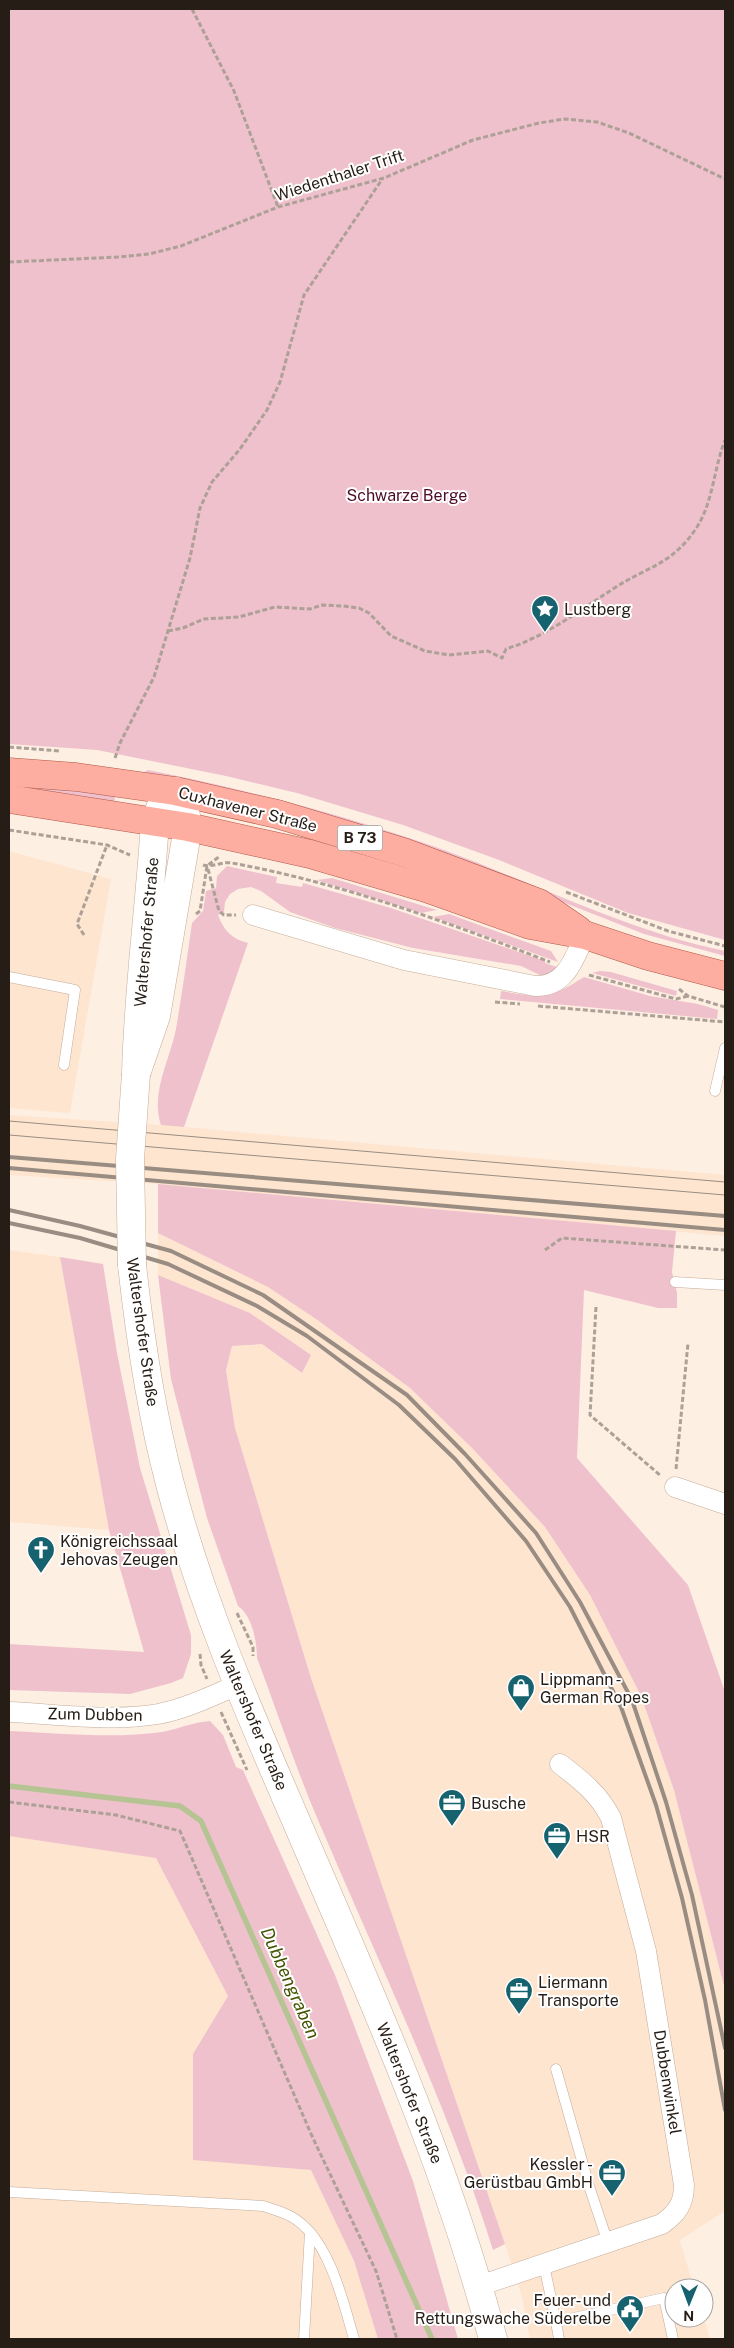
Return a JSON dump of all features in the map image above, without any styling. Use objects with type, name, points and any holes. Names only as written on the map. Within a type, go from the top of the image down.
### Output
[{"type":"main road","name":"Cuxhavener Straße","points":[[9,772],[76,777],[175,791],[277,814],[406,853],[539,903],[585,935]]},
{"type":"main road","points":[[155,821],[163,801],[175,791],[184,805],[188,827]]},
{"type":"main road","name":"Cuxhavener Straße","points":[[9,799],[188,827],[360,867],[530,925],[585,935],[648,956],[725,976]]},
{"type":"main road","name":"Waltershofer Straße","points":[[155,821],[145,954],[137,1022],[130,1176],[132,1264],[141,1342],[170,1485],[209,1607],[237,1685],[400,2062],[434,2150],[479,2286],[493,2339]]},
{"type":"main road","name":"Waltershofer Straße","points":[[136,1074],[156,1016],[188,827]]},
{"type":"street","points":[[253,915],[404,960],[534,986],[553,984],[565,975],[585,935]]},
{"type":"street","points":[[675,1487],[725,1504]]},
{"type":"street","name":"Zum Dubben","points":[[9,1712],[114,1716],[146,1715],[180,1707],[237,1685]]},
{"type":"street","name":"Dubbenwinkel","points":[[479,2286],[662,2224],[680,2208],[684,2198],[684,2185],[646,1952],[611,1818],[602,1801],[588,1785],[560,1764]]},
{"type":"lane","points":[[9,977],[75,990],[64,1065]]},
{"type":"lane","points":[[715,1090],[725,1048]]},
{"type":"lane","points":[[675,1282],[725,1285]]},
{"type":"lane","points":[[556,2069],[590,2189],[608,2243]]},
{"type":"lane","points":[[9,2192],[263,2206],[292,2217],[310,2232],[324,2254],[340,2289],[354,2339]]},
{"type":"lane","points":[[304,2339],[310,2232]]},
{"type":"lane","points":[[544,2265],[559,2339]]},
{"type":"lane","points":[[556,2322],[664,2298],[673,2339]]},
{"type":"path","points":[[192,9],[234,91],[278,207]]},
{"type":"path","name":"Wiedenthaler Trift","points":[[9,262],[149,254],[181,246],[278,207],[384,178],[472,140],[539,123],[565,119],[596,122],[629,133],[725,179]]},
{"type":"path","points":[[114,758],[154,677],[190,558],[200,508],[212,482],[240,449],[267,410],[280,382],[304,295],[384,178]]},
{"type":"path","points":[[168,631],[183,628],[204,619],[239,617],[275,607],[310,609],[322,605],[342,606],[359,608],[369,613],[391,636],[425,651],[449,654],[488,651],[502,658],[506,648],[537,638],[618,586],[660,565],[684,545],[698,525],[706,509],[719,456],[725,440]]},
{"type":"path","points":[[9,830],[107,845],[130,855]]},
{"type":"path","points":[[84,935],[76,924],[107,845]]},
{"type":"path","points":[[253,915],[224,915],[219,910],[207,866],[220,862],[231,863],[328,886],[439,921],[558,965]]},
{"type":"path","points":[[589,975],[676,999],[688,996],[725,1007]]},
{"type":"path","points":[[495,1002],[522,1004]]},
{"type":"path","points":[[531,1005],[725,1022]]},
{"type":"path","points":[[545,1250],[562,1238],[725,1250]]},
{"type":"path","points":[[596,1307],[590,1415],[675,1487]]},
{"type":"path","points":[[675,1487],[688,1343]]},
{"type":"path","points":[[233,1605],[244,1627]]},
{"type":"path","points":[[9,1802],[116,1815],[180,1832],[312,2136],[376,2271],[397,2339]]},
{"type":"shaded area","points":[[9,851],[111,879],[70,1113],[9,1108]]},
{"type":"shaded area","points":[[9,1115],[161,1125],[725,1175],[725,1236],[158,1184],[9,1175]]},
{"type":"shaded area","points":[[158,1233],[268,1287],[316,1319],[410,1388],[472,1448],[545,1527],[590,1595],[641,1696],[674,1789],[725,1990],[725,2211],[680,2240],[691,2278],[664,2278],[664,2328],[707,2328],[710,2339],[530,2339],[522,2297],[505,2244],[311,1678],[235,1428],[226,1370],[232,1346],[262,1344],[302,1373],[311,1355],[250,1313],[158,1275]]},
{"type":"shaded area","points":[[9,1250],[60,1257],[109,1530],[9,1522]]},
{"type":"shaded area","points":[[9,1827],[159,1849],[312,2161],[371,2304],[382,2339],[9,2339]]},
{"type":"green space","name":"Schwarze Berge","points":[[9,9],[725,9],[725,940],[628,913],[499,860],[403,825],[297,793],[226,776],[97,750],[9,744]]},
{"type":"green space","points":[[148,770],[297,804],[408,837],[653,932],[725,951],[725,956],[644,934],[441,854],[142,774]]},
{"type":"green space","points":[[9,781],[116,792],[114,803],[9,789]]},
{"type":"green space","points":[[227,866],[277,877],[276,883],[302,887],[303,883],[391,908],[545,961],[545,963],[557,967],[553,972],[542,976],[521,966],[413,948],[335,928],[290,912],[261,891],[251,887],[238,889],[230,894],[225,902],[224,912],[218,915],[229,934],[248,943],[184,1127],[161,1125],[158,1113],[159,1089],[176,1029],[192,923],[203,911],[206,891],[216,888],[217,876]]},
{"type":"green space","points":[[332,878],[437,910],[421,913],[317,880]]},
{"type":"green space","points":[[449,914],[551,951],[558,962],[433,917]]},
{"type":"green space","points":[[600,971],[611,972],[677,991],[676,996],[592,973]]},
{"type":"green space","points":[[584,977],[650,996],[698,1004],[718,1010],[717,1019],[500,999],[501,991],[536,996],[553,993]]},
{"type":"green space","points":[[158,1184],[676,1231],[672,1272],[677,1293],[677,1308],[658,1308],[584,1290],[577,1458],[688,1585],[725,1692],[725,1990],[674,1790],[641,1696],[590,1595],[545,1527],[472,1448],[410,1388],[316,1319],[268,1287],[158,1233]]},
{"type":"green space","points":[[60,1257],[103,1264],[117,1353],[140,1468],[191,1635],[191,1654],[183,1678],[130,1694],[9,1690],[9,1644],[144,1652],[109,1530]]},
{"type":"green space","points":[[158,1275],[250,1313],[311,1355],[302,1373],[262,1344],[232,1346],[226,1370],[235,1428],[311,1678],[505,2244],[493,2250],[475,2196],[434,2090],[304,1785],[257,1658],[255,1637],[250,1622],[243,1610],[238,1606],[207,1518],[171,1379]]},
{"type":"green space","points":[[210,1721],[223,1735],[236,1767],[243,1770],[335,1975],[413,2181],[458,2339],[378,2339],[354,2261],[311,2170],[193,2160],[193,2054],[228,1996],[156,1858],[9,1836],[9,1731],[124,1735],[162,1732]]},
{"type":"waterway","name":"Dubbengraben","points":[[9,1786],[180,1806],[201,1821],[432,2339]]},
{"type":"tram line","points":[[9,1121],[725,1182]]},
{"type":"tram line","points":[[9,1135],[725,1195]]},
{"type":"railway","points":[[9,1157],[725,1216]]},
{"type":"railway","points":[[9,1168],[725,1230]]},
{"type":"railway","points":[[9,1210],[80,1226],[171,1251],[263,1295],[407,1395],[465,1454],[536,1533],[580,1602],[632,1700],[666,1802],[692,1895],[725,2048]]},
{"type":"railway","points":[[9,1223],[80,1238],[168,1264],[257,1306],[307,1336],[399,1405],[455,1459],[526,1541],[570,1607],[621,1707],[656,1805],[682,1898],[705,2000],[725,2110]]},
{"type":"place","name":"Lustberg","points":[[545,633]]},
{"type":"place","name":"Königreichssaal Jehovas Zeugen","points":[[41,1574]]},
{"type":"place","name":"Lippmann - German Ropes","points":[[521,1712]]},
{"type":"place","name":"Busche","points":[[452,1827]]},
{"type":"place","name":"HSR","points":[[557,1860]]},
{"type":"place","name":"Liermann Transporte","points":[[519,2015]]},
{"type":"place","name":"Kessler - Gerüstbau GmbH","points":[[612,2197]]},
{"type":"place","name":"Feuer- und Rettungswache Süderelbe","points":[[630,2333]]}]
